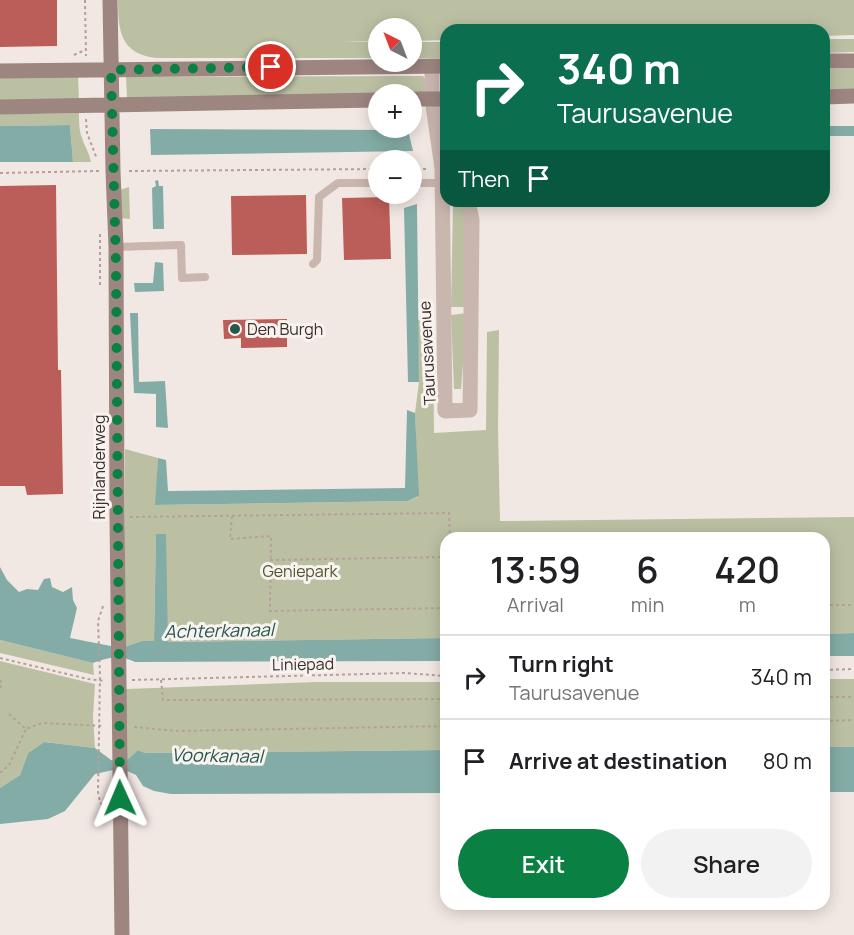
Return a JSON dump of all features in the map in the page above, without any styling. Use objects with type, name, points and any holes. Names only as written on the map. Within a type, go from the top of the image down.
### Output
[{"type":"street","name":"Rijnlanderweg","points":[[110,0],[112,106],[106,171],[116,247],[122,935]]},
{"type":"street","points":[[830,61],[854,61]]},
{"type":"street","name":"Taurusavenue","points":[[0,71],[439,66],[440,122]]},
{"type":"street","points":[[830,97],[854,96]]},
{"type":"street","points":[[422,99],[439,99]]},
{"type":"street","points":[[0,107],[368,100]]},
{"type":"street","name":"Taurusavenue","points":[[444,207],[445,411],[470,410],[472,220],[469,207]]},
{"type":"lane","points":[[314,264],[317,260],[319,197],[338,183],[368,183]]},
{"type":"lane","points":[[422,183],[440,183]]},
{"type":"lane","points":[[116,247],[181,245],[182,278],[206,277]]},
{"type":"path","points":[[85,0],[86,71]]},
{"type":"path","points":[[86,106],[87,134],[96,156],[106,171]]},
{"type":"path","points":[[0,173],[368,169]]},
{"type":"path","points":[[117,518],[449,514],[450,532]]},
{"type":"path","points":[[232,516],[230,539],[271,536],[270,611],[440,608]]},
{"type":"path","points":[[270,560],[440,557]]},
{"type":"path","points":[[830,605],[854,605]]},
{"type":"path","points":[[98,621],[100,675],[98,792]]},
{"type":"path","points":[[0,657],[100,681]]},
{"type":"path","points":[[830,670],[854,669]]},
{"type":"path","name":"Liniepad","points":[[440,676],[404,673],[161,680],[163,700],[440,699]]},
{"type":"path","points":[[0,680],[2,685],[0,688]]},
{"type":"path","points":[[830,698],[854,697]]},
{"type":"path","points":[[9,714],[26,729]]},
{"type":"path","points":[[830,721],[854,720]]},
{"type":"path","points":[[0,773],[9,765],[26,729],[42,723],[178,731],[440,726]]},
{"type":"green space","points":[[118,0],[854,0],[854,35],[830,36],[830,24],[440,24],[440,40],[422,41],[422,18],[368,18],[368,41],[341,42],[368,42],[368,58],[156,58],[144,56],[128,46],[121,30]]},
{"type":"green space","points":[[830,39],[854,39],[854,52],[830,53]]},
{"type":"green space","points":[[422,42],[440,42],[440,58],[422,58]]},
{"type":"green space","points":[[830,69],[854,69],[854,89],[830,90]]},
{"type":"green space","points":[[423,76],[428,83],[428,89],[422,94],[422,84],[368,84],[368,95],[138,100],[127,97],[126,77]]},
{"type":"green space","points":[[78,77],[79,100],[0,101],[0,78]]},
{"type":"green space","points":[[79,113],[80,132],[91,162],[73,162],[70,125],[0,126],[0,114]]},
{"type":"green space","points":[[129,187],[130,219],[120,218],[120,190]]},
{"type":"green space","points":[[453,207],[463,207],[466,221],[468,307],[451,307]]},
{"type":"green space","points":[[467,313],[461,389],[454,389],[451,315]]},
{"type":"green space","name":"Geniepark","points":[[417,320],[433,322],[434,433],[486,430],[487,332],[499,330],[500,521],[854,517],[854,633],[830,634],[830,532],[440,532],[440,638],[167,642],[165,534],[156,535],[154,641],[142,641],[124,647],[125,449],[158,458],[156,505],[408,501],[418,497],[415,413],[419,382]]},
{"type":"green space","points":[[0,640],[93,663],[94,675],[0,653]]},
{"type":"green space","points":[[0,661],[95,684],[93,717],[95,748],[44,742],[28,753],[20,775],[0,788]]},
{"type":"green space","points":[[830,679],[854,679],[854,748],[830,748]]},
{"type":"green space","points":[[316,682],[440,682],[440,750],[145,753],[138,750],[126,762],[126,689]]},
{"type":"water","points":[[70,125],[73,162],[0,162],[0,126]]},
{"type":"water","points":[[830,126],[854,126],[854,136],[830,136]]},
{"type":"water","points":[[150,129],[368,130],[368,138],[410,138],[413,150],[368,150],[151,155]]},
{"type":"water","points":[[158,180],[159,186],[163,186],[164,229],[153,229],[152,188],[156,186],[155,181]]},
{"type":"water","points":[[417,204],[419,382],[408,382],[404,208]]},
{"type":"water","points":[[155,262],[163,263],[164,291],[135,292],[134,283],[153,283]]},
{"type":"water","points":[[130,313],[138,313],[139,382],[165,381],[168,428],[156,427],[156,394],[134,393]]},
{"type":"water","points":[[407,410],[415,413],[419,496],[408,501],[155,505],[158,458],[166,460],[168,491],[405,488]]},
{"type":"water","points":[[156,534],[166,534],[168,642],[440,638],[440,661],[135,662],[119,657],[93,663],[0,640],[0,567],[7,580],[19,592],[27,589],[38,590],[44,579],[50,578],[52,587],[63,592],[72,587],[73,600],[77,608],[70,638],[121,648],[142,641],[154,641]]},
{"type":"water","points":[[854,633],[854,656],[830,656],[830,634]]},
{"type":"water","name":"Voorkanaal","points":[[44,742],[95,748],[111,760],[125,762],[138,750],[145,753],[440,750],[440,793],[171,794],[143,786],[136,775],[125,770],[113,770],[95,774],[65,811],[48,819],[0,824],[0,788],[20,775],[28,753]]},
{"type":"water","points":[[830,747],[854,747],[854,792],[830,792]]},
{"type":"building","points":[[0,0],[57,0],[57,46],[0,47]]},
{"type":"building","points":[[56,185],[58,370],[61,370],[63,494],[27,495],[25,486],[0,486],[0,186]]},
{"type":"building","points":[[306,195],[307,254],[232,255],[231,196]]},
{"type":"building","points":[[368,197],[368,204],[389,204],[391,259],[344,260],[342,198]]},
{"type":"building","points":[[287,319],[287,347],[241,348],[241,338],[224,339],[223,320]]},
{"type":"place","name":"Den Burgh","points":[[235,329]]},
{"type":"route","points":[[120,798],[116,247],[111,70],[271,67]]},
{"type":"water label","name":"Achterkanaal","points":[[219,631]]}]
